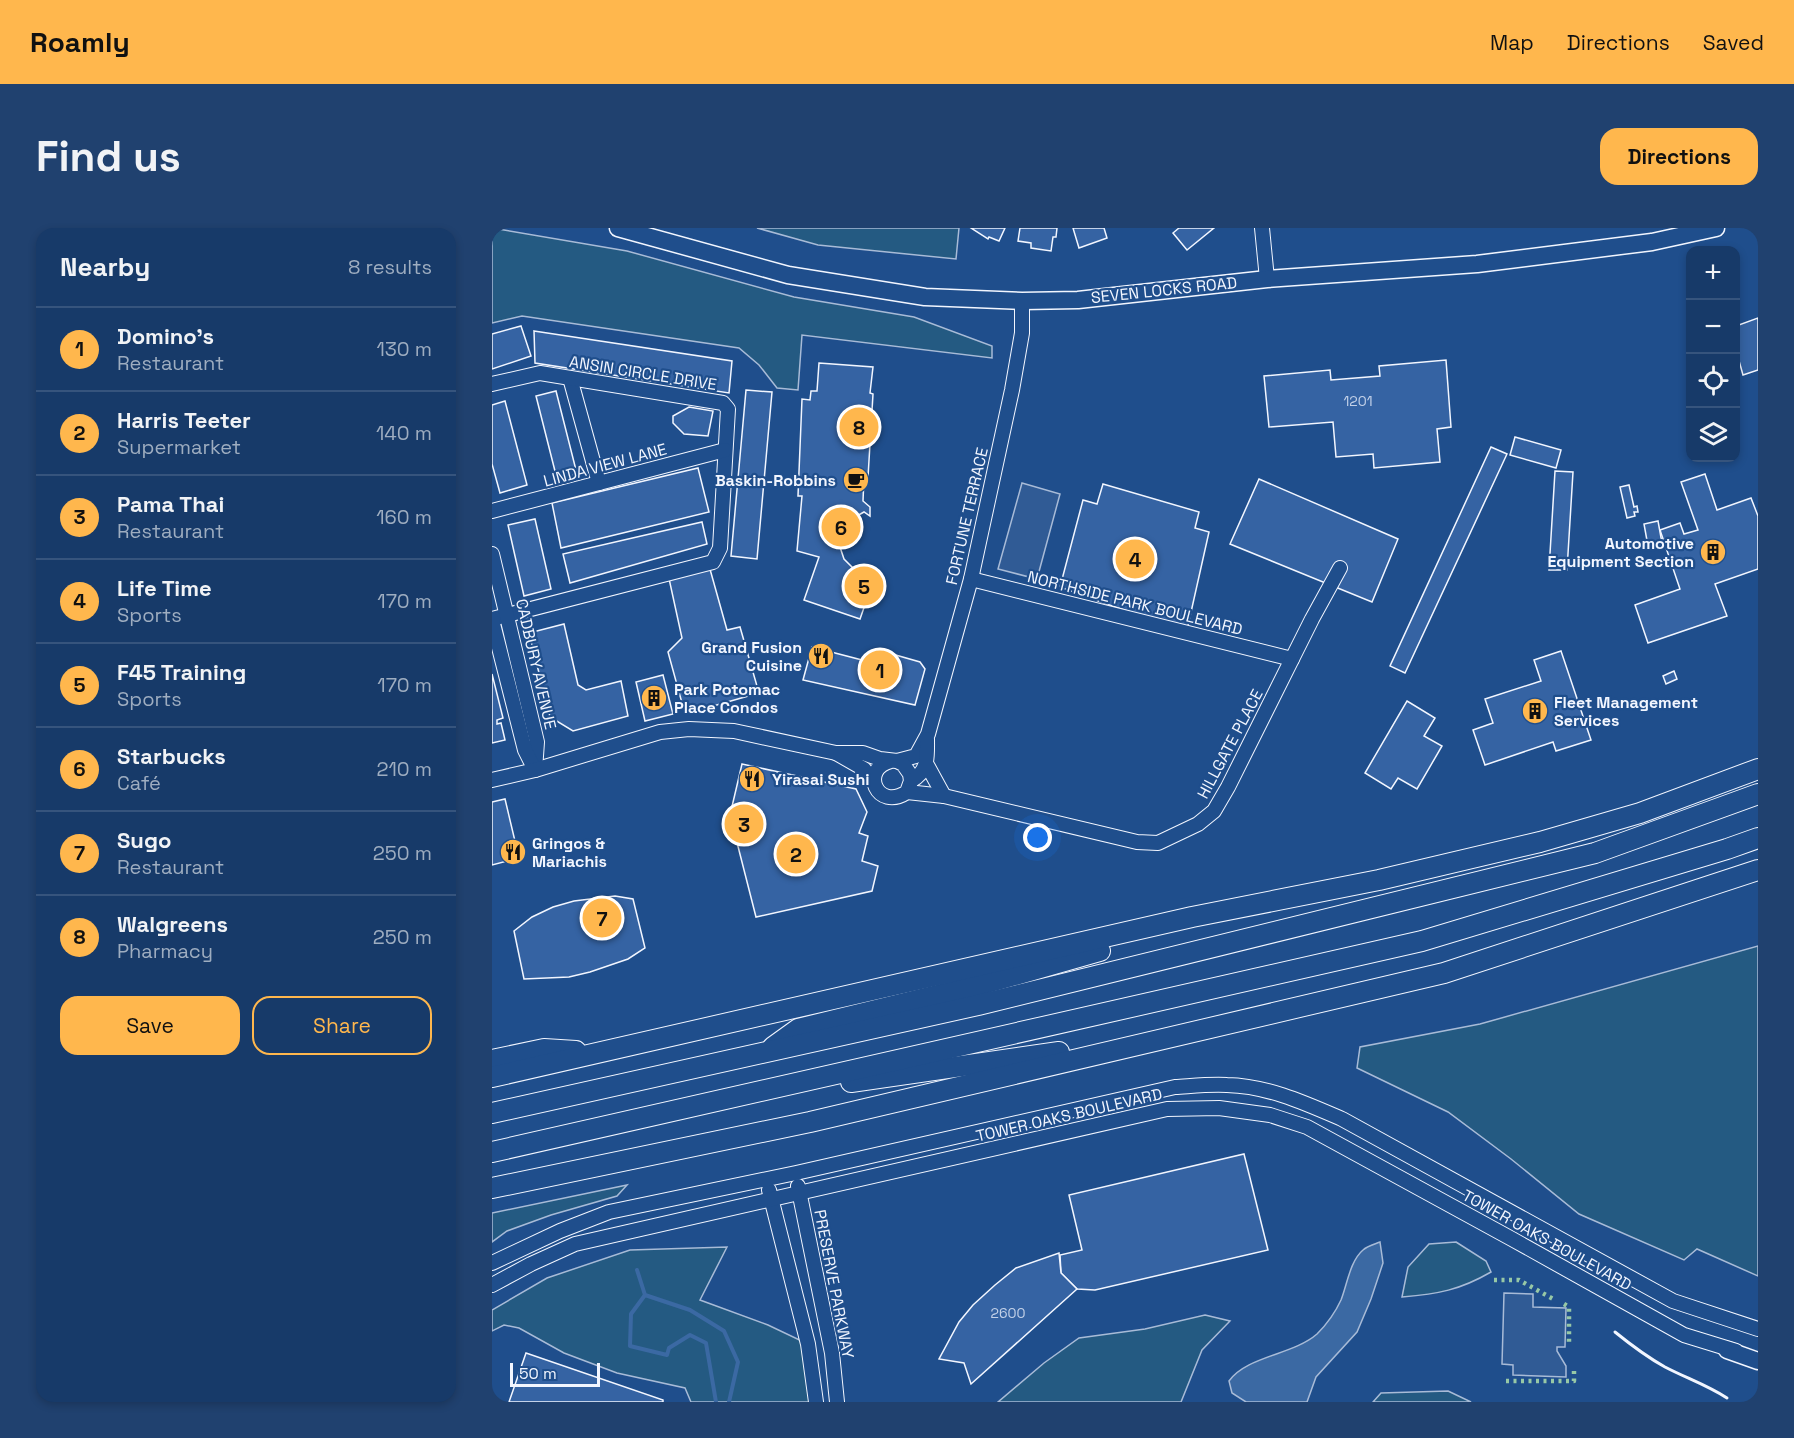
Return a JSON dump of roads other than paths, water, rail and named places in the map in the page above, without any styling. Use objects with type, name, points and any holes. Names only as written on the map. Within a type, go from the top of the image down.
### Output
[{"type":"highway","points":[[492,1077],[1192,917],[1379,880],[1540,842],[1640,813],[1758,769]]},
{"type":"highway","points":[[492,1113],[978,1005],[1595,853],[1758,794]]},
{"type":"highway","points":[[492,1152],[1422,941],[1758,838]]},
{"type":"highway","points":[[492,1188],[810,1122],[1444,973],[1758,870]]},
{"type":"highway","points":[[768,1051],[798,1029],[987,983],[1109,948],[1192,917]]},
{"type":"highway","points":[[700,1104],[1193,1032]]},
{"type":"highway","points":[[492,1060],[544,1049],[597,1052]]},
{"type":"main road","name":"SEVEN LOCKS ROAD","points":[[618,228],[788,275],[926,297],[1022,302],[1078,300],[1267,279],[1477,264],[1652,242],[1716,228]]},
{"type":"main road","points":[[1726,1350],[1758,1361]]},
{"type":"street","points":[[1262,228],[1267,279]]},
{"type":"street","name":"FORTUNE TERRACE","points":[[927,765],[928,734],[970,579],[1016,371],[1022,333],[1022,302]]},
{"type":"street","name":"ANSIN CIRCLE DRIVE","points":[[492,384],[540,373],[723,403],[728,409],[720,548],[713,562],[492,620]]},
{"type":"street","points":[[570,378],[599,483]]},
{"type":"street","name":"LINDA VIEW LANE","points":[[492,511],[725,450]]},
{"type":"street","name":"CADBURY AVENUE","points":[[492,554],[537,742],[535,770]]},
{"type":"street","name":"HILLGATE PLACE","points":[[909,786],[937,796],[1137,842],[1158,843],[1198,824],[1214,811],[1340,568]]},
{"type":"street","name":"NORTHSIDE PARK BOULEVARD","points":[[970,579],[1292,658]]},
{"type":"street","name":"CADBURY AVENUE","points":[[492,620],[525,750],[535,770]]},
{"type":"street","points":[[492,780],[535,770],[660,732],[689,729],[734,731],[836,753],[863,753],[894,761],[908,769],[909,786]]},
{"type":"street","name":"FORTUNE TERRACE","points":[[894,761],[916,756],[928,734]]},
{"type":"street","points":[[836,753],[864,769],[879,792],[889,798],[900,796],[927,765],[944,796]]},
{"type":"street","points":[[874,782],[879,766],[894,761]]},
{"type":"street","name":"TOWER OAKS BOULEVARD","points":[[492,1263],[609,1212],[796,1173],[1175,1087],[1227,1085],[1261,1089],[1292,1097],[1342,1119],[1673,1301],[1758,1329]]},
{"type":"street","name":"TOWER OAKS BOULEVARD","points":[[492,1285],[575,1244],[1167,1109],[1219,1108],[1270,1115],[1306,1127],[1684,1335],[1726,1350],[1758,1356]]},
{"type":"street","name":"PRESERVE PARKWAY","points":[[796,1173],[798,1193],[832,1353],[837,1402]]},
{"type":"street","points":[[766,1179],[808,1344],[816,1402]]},
{"type":"waterway","points":[[637,1270],[645,1295],[690,1310],[724,1331],[738,1362],[729,1402]]},
{"type":"waterway","points":[[645,1295],[631,1314],[630,1346],[667,1355],[669,1348],[690,1335],[706,1343],[716,1402]]},
{"type":"place","name":"Walgreens","points":[[859,427]]},
{"type":"place","name":"Baskin-Robbins","points":[[856,480]]},
{"type":"place","name":"Starbucks","points":[[841,527]]},
{"type":"place","name":"Automotive Equipment Section","points":[[1713,552]]},
{"type":"place","name":"Life Time","points":[[1135,559]]},
{"type":"place","name":"F45 Training","points":[[864,586]]},
{"type":"place","name":"Grand Fusion Cuisine","points":[[821,656]]},
{"type":"place","name":"Domino's","points":[[880,670]]},
{"type":"place","name":"Park Potomac Place Condos","points":[[654,698]]},
{"type":"place","name":"Fleet Management Services","points":[[1535,711]]},
{"type":"place","name":"Yirasai Sushi","points":[[752,779]]},
{"type":"place","name":"Pama Thai","points":[[744,824]]},
{"type":"place","name":"Gringos & Mariachis","points":[[513,852]]},
{"type":"place","name":"Harris Teeter","points":[[796,854]]},
{"type":"place","name":"Sugo","points":[[602,918]]}]
